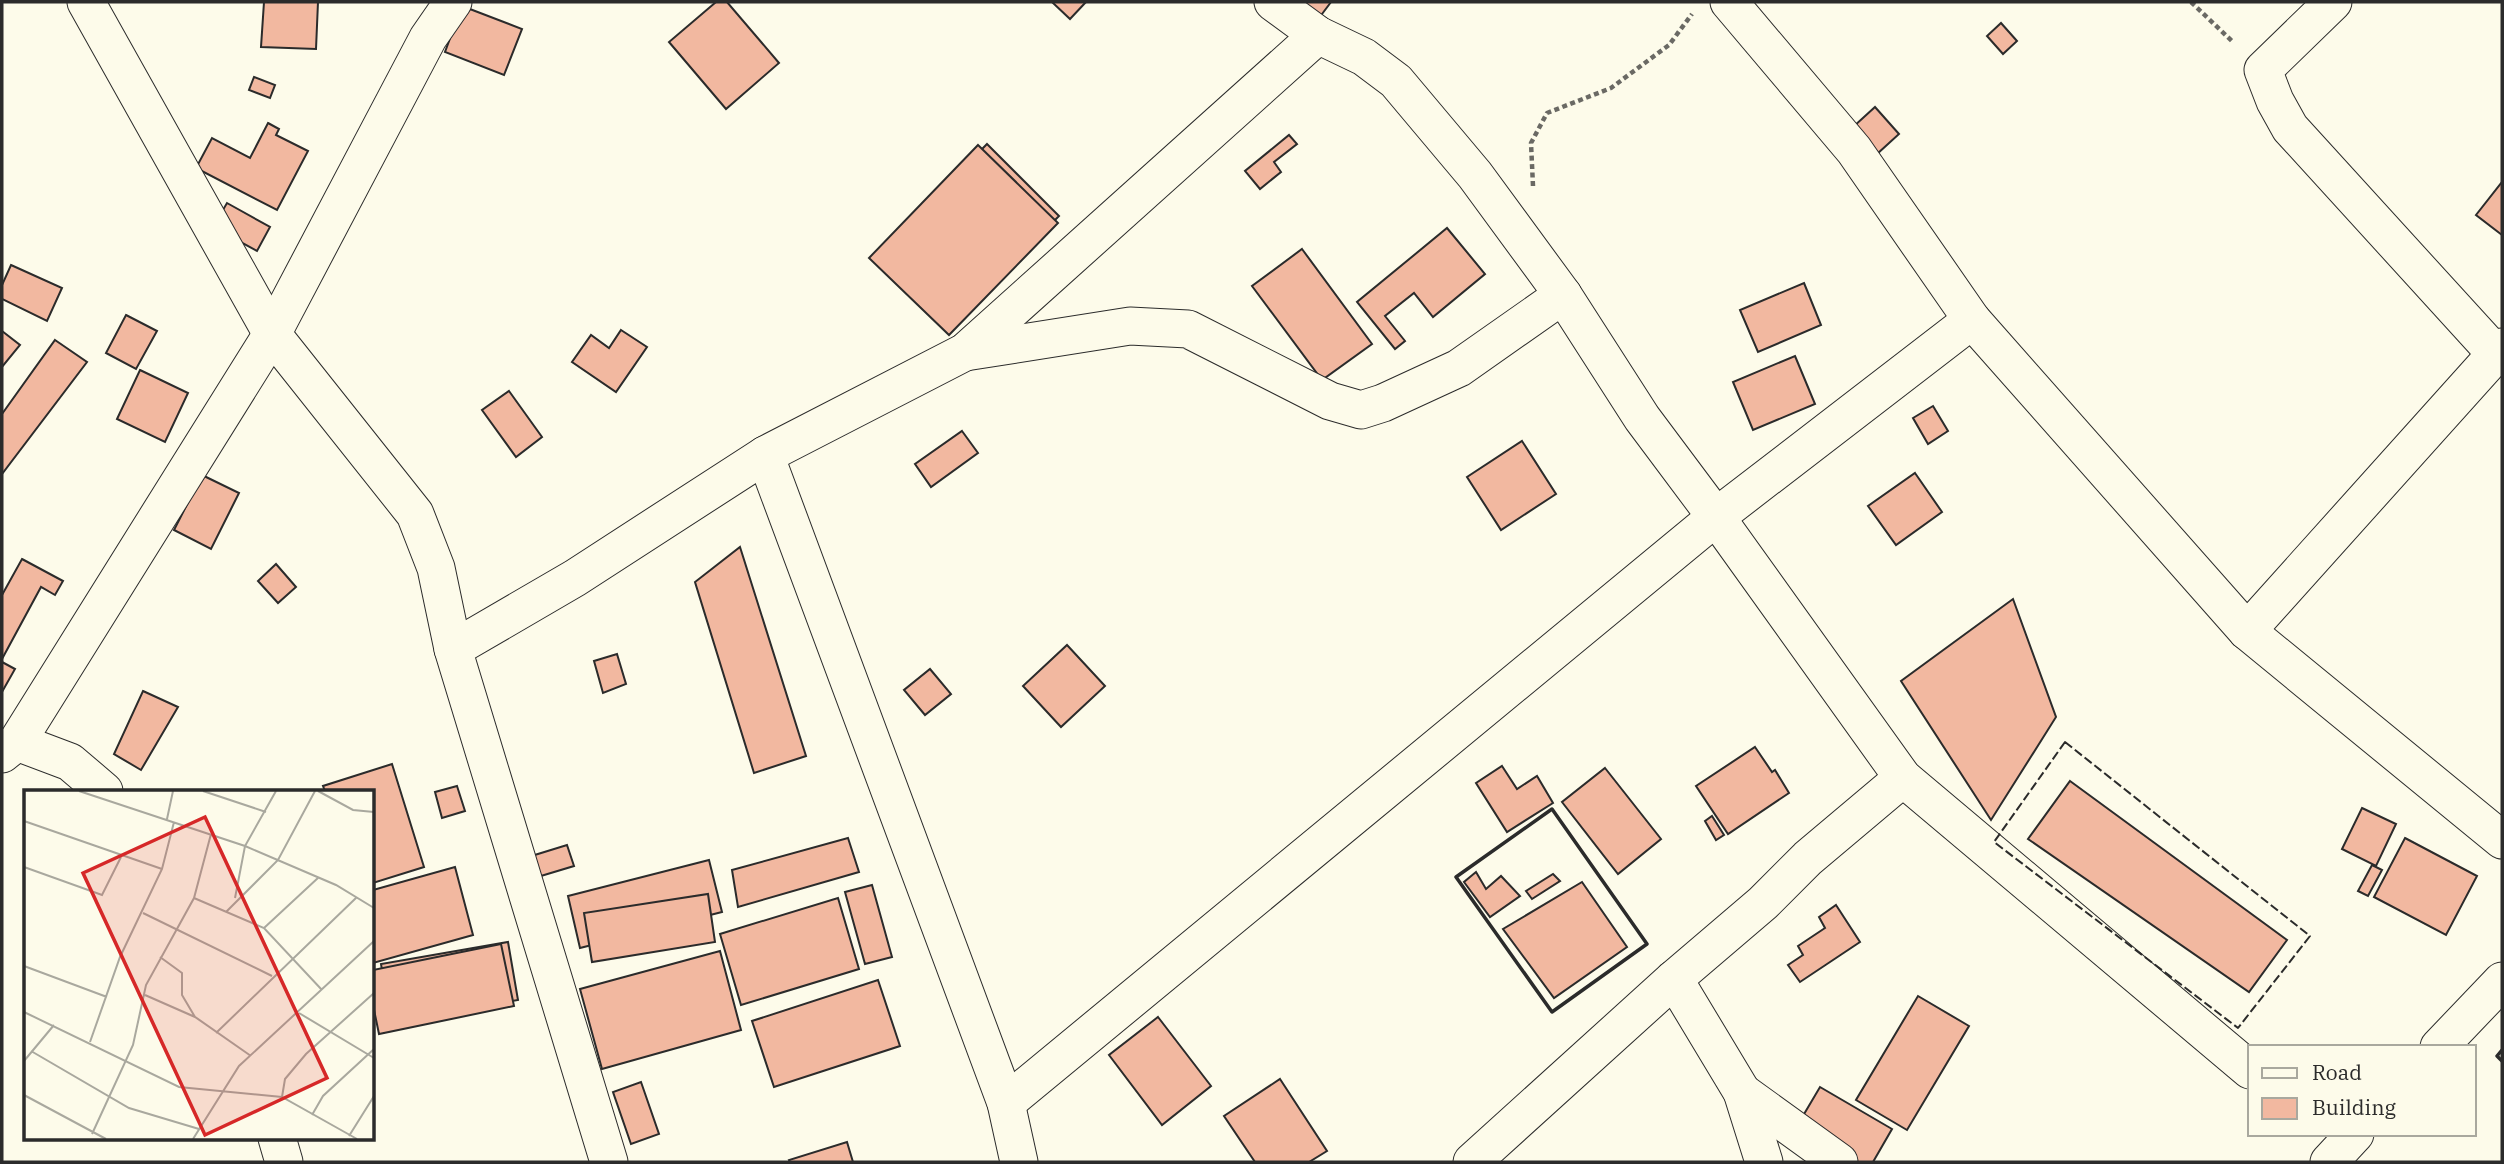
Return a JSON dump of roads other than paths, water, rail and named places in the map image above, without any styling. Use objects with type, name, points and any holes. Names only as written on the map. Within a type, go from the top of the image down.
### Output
[{"type":"street","points":[[86,2],[272,334],[415,514],[436,568],[453,649],[609,1162]]},
{"type":"street","points":[[103,790],[69,762],[9,748],[272,334],[428,38],[453,2]]},
{"type":"street","points":[[1273,2],[1318,35],[1364,57],[1396,81],[1475,175],[1563,295],[1642,418],[1903,778],[2248,1068]]},
{"type":"street","points":[[1729,2],[1854,150],[1972,320],[2247,631],[2502,841]]},
{"type":"street","points":[[2247,631],[2499,351],[2290,128],[2275,102],[2263,70],[2333,2]]},
{"type":"street","points":[[453,649],[575,578],[765,455],[965,352],[1318,35]]},
{"type":"street","points":[[965,352],[1130,326],[1188,329],[1330,401],[1361,410],[1383,403],[1459,368],[1563,295]]},
{"type":"street","points":[[1006,1103],[1716,517],[1972,320]]},
{"type":"street","points":[[765,455],[1006,1103],[1019,1162]]},
{"type":"street","points":[[1472,1162],[1674,979],[1763,903],[1808,858],[1903,778]]},
{"type":"street","points":[[1674,979],[1742,1092],[1764,1162]]},
{"type":"street","points":[[2441,1045],[2502,981]]},
{"type":"street","points":[[1742,1092],[1839,1162]]},
{"type":"street","points":[[278,1140],[284,1162]]}]
